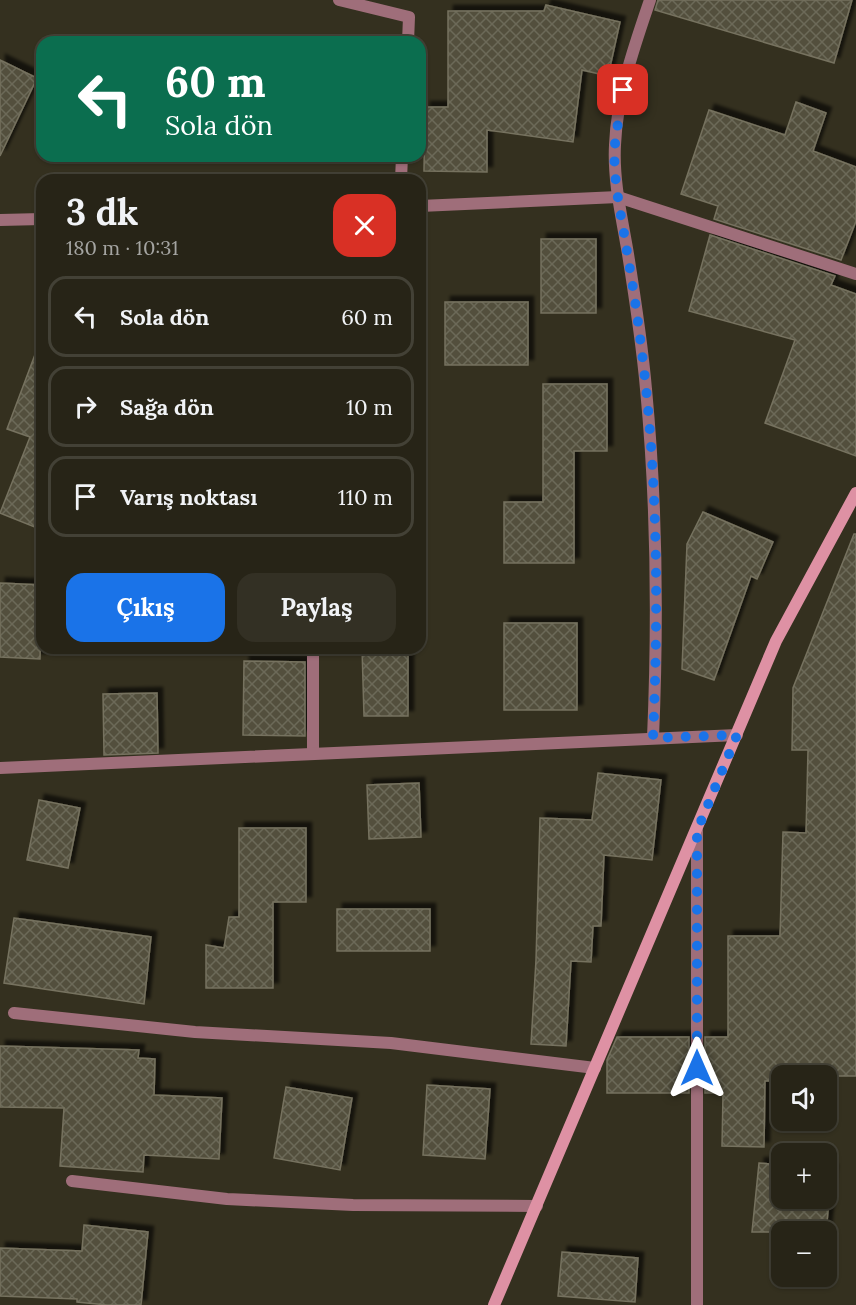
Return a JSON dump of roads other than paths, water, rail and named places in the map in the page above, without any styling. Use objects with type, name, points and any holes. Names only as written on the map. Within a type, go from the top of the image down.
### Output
[{"type":"main road","points":[[494,1305],[776,641],[856,493]]},
{"type":"street","points":[[339,0],[409,17],[408,36]]},
{"type":"street","points":[[650,0],[626,71],[615,145],[618,197],[634,292],[643,367],[653,484],[656,569],[653,738]]},
{"type":"street","points":[[426,206],[618,197],[856,274]]},
{"type":"street","points":[[0,220],[36,219]]},
{"type":"street","points":[[313,654],[313,753]]},
{"type":"street","points":[[0,768],[737,735]]},
{"type":"street","points":[[697,831],[697,1305]]},
{"type":"street","points":[[14,1013],[195,1032],[391,1043],[595,1068]]},
{"type":"street","points":[[72,1181],[227,1199],[353,1205],[537,1206]]}]
